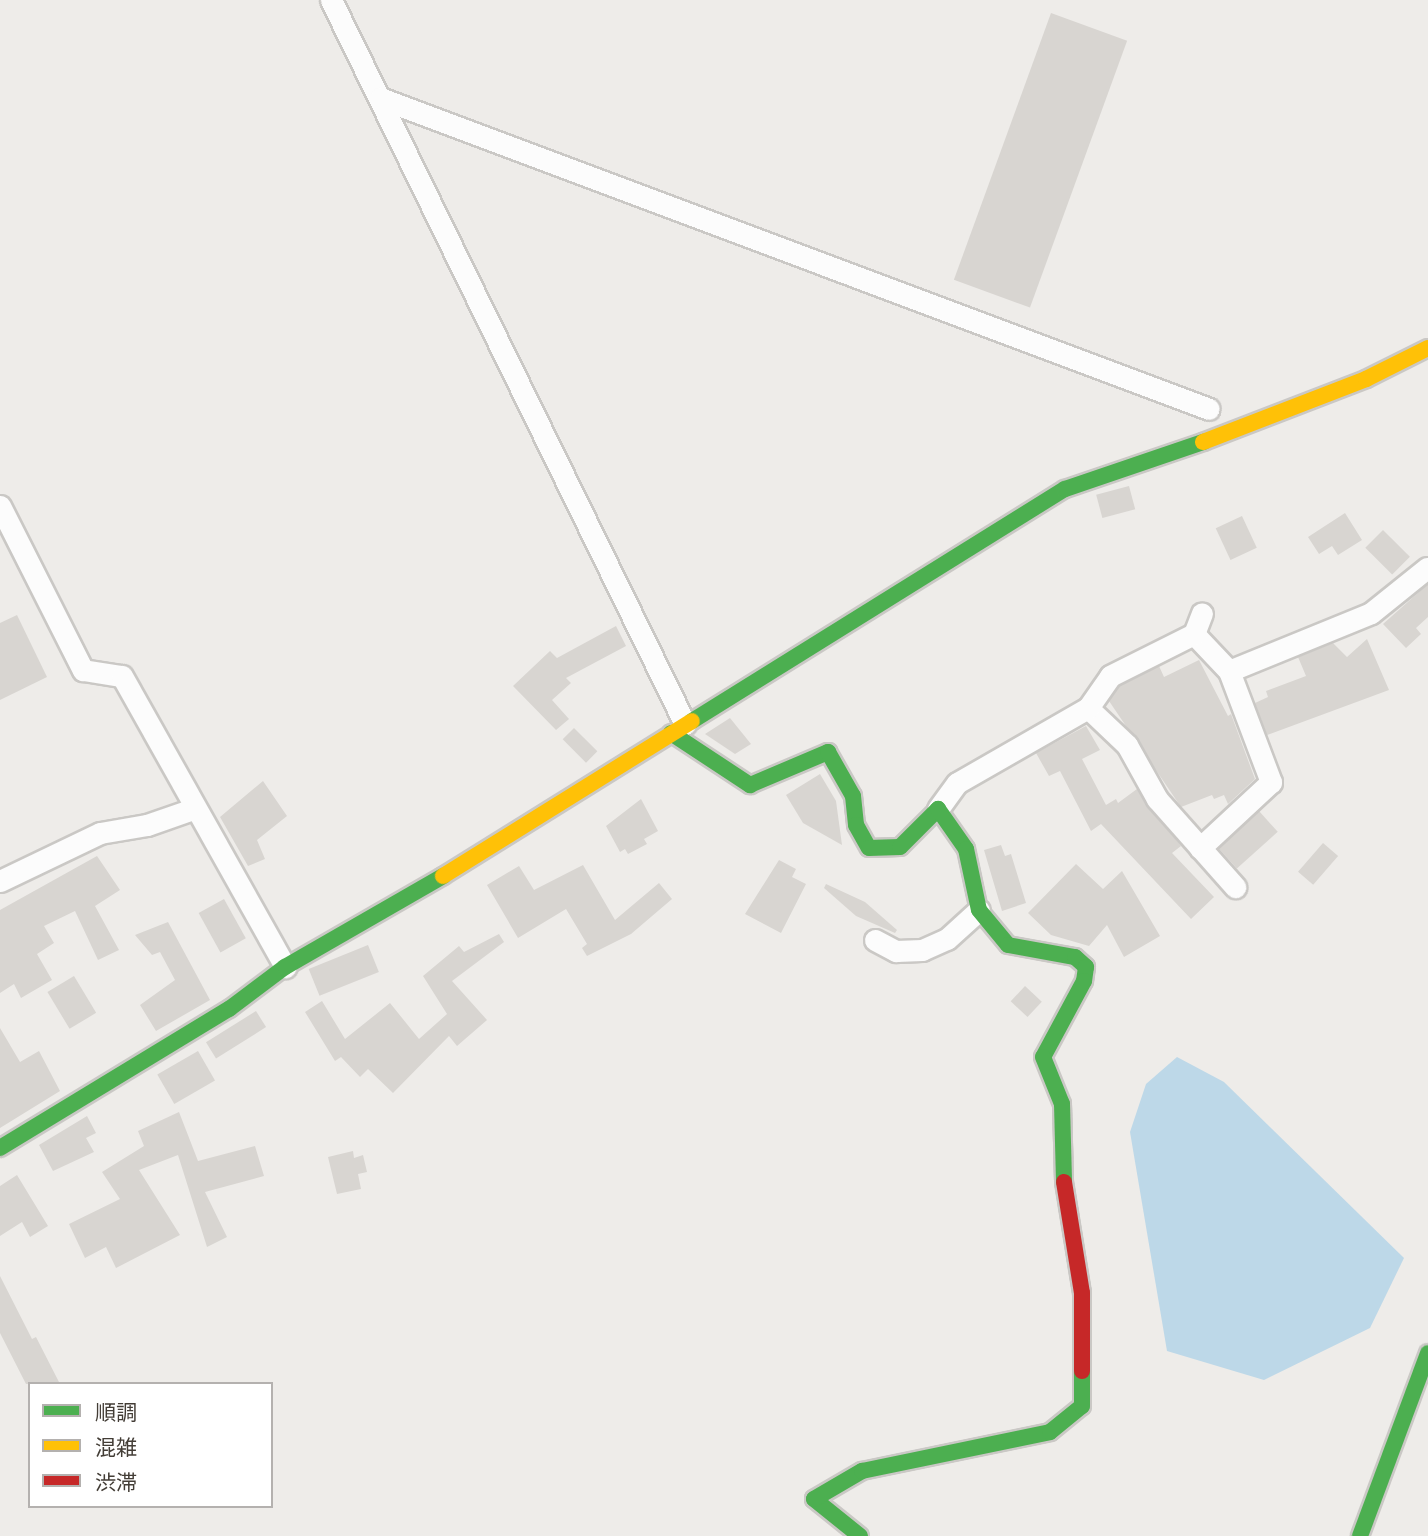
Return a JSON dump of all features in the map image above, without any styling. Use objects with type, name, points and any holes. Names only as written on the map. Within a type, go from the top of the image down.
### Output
[{"type":"street","points":[[331,0],[380,98],[678,729],[750,785],[829,743],[853,796],[856,825],[869,848],[900,847],[938,809],[957,783],[1088,708],[1110,676],[1194,634],[1202,612]]},
{"type":"street","points":[[380,98],[1209,409]]},
{"type":"street","points":[[0,1148],[229,1009],[285,967],[450,872],[1065,489],[1366,379],[1428,348]]},
{"type":"street","points":[[0,506],[83,670],[122,676],[193,809],[285,967]]},
{"type":"street","points":[[1229,671],[1371,612],[1428,568]]},
{"type":"street","points":[[1194,634],[1229,671],[1270,782],[1200,848]]},
{"type":"street","points":[[1088,708],[1127,745],[1157,799],[1235,887]]},
{"type":"street","points":[[0,881],[100,833],[147,825],[193,809]]},
{"type":"street","points":[[860,1536],[814,1499],[862,1471],[1050,1432],[1082,1406],[1082,1293],[1062,1166],[1062,1104],[1043,1057],[1084,981],[1086,967],[1075,957],[1008,945],[979,910],[966,849],[938,809]]},
{"type":"street","points":[[875,940],[896,951],[922,950],[947,939],[979,910]]},
{"type":"street","points":[[1360,1536],[1428,1353]]},
{"type":"water","points":[[1177,1057],[1224,1082],[1404,1258],[1370,1328],[1264,1380],[1167,1351],[1130,1132],[1146,1084]]},
{"type":"building","points":[[1051,13],[1127,41],[1030,308],[954,280]]},
{"type":"building","points":[[1129,486],[1135,509],[1102,518],[1096,495]]},
{"type":"building","points":[[1345,513],[1362,540],[1338,555],[1332,546],[1319,554],[1308,537]]},
{"type":"building","points":[[1242,516],[1257,548],[1231,560],[1216,528]]},
{"type":"building","points":[[1383,530],[1410,557],[1392,575],[1365,548]]},
{"type":"building","points":[[1428,584],[1428,617],[1416,628],[1421,634],[1406,648],[1383,624]]},
{"type":"building","points":[[17,615],[47,677],[0,700],[0,623]]},
{"type":"building","points":[[616,626],[626,646],[566,678],[571,683],[552,700],[569,719],[556,730],[513,686],[550,651],[557,658]]},
{"type":"building","points":[[1367,639],[1389,690],[1267,735],[1255,703],[1268,697],[1266,691],[1306,676],[1298,657],[1333,643],[1347,657]]},
{"type":"building","points":[[1199,660],[1228,716],[1231,714],[1255,779],[1228,804],[1224,795],[1214,799],[1212,795],[1181,807],[1109,701],[1119,686],[1159,666],[1164,677]]},
{"type":"building","points":[[730,718],[751,744],[735,754],[705,734]]},
{"type":"building","points":[[1086,726],[1100,750],[1082,759],[1106,805],[1116,799],[1118,803],[1137,789],[1181,846],[1172,853],[1214,897],[1191,919],[1101,824],[1091,831],[1060,771],[1049,776],[1036,753]]},
{"type":"building","points":[[574,728],[597,751],[586,763],[563,739]]},
{"type":"building","points":[[820,774],[836,801],[842,845],[803,823],[786,795]]},
{"type":"building","points":[[263,781],[287,816],[257,840],[265,859],[248,866],[220,817]]},
{"type":"building","points":[[641,799],[658,831],[644,839],[647,844],[628,854],[625,849],[620,852],[606,826]]},
{"type":"building","points":[[1259,811],[1278,832],[1237,869],[1218,848]]},
{"type":"building","points":[[1323,843],[1338,856],[1313,885],[1298,872]]},
{"type":"building","points":[[1001,845],[1005,856],[1011,854],[1026,903],[1002,911],[984,850]]},
{"type":"building","points":[[97,856],[120,890],[95,906],[119,950],[98,960],[75,911],[44,926],[54,943],[37,954],[52,980],[21,998],[14,984],[0,993],[0,910]]},
{"type":"building","points":[[779,860],[796,869],[792,877],[806,884],[781,933],[745,914]]},
{"type":"building","points":[[1076,864],[1103,889],[1122,871],[1160,936],[1124,957],[1107,925],[1089,946],[1051,935],[1028,913]]},
{"type":"building","points":[[583,865],[615,920],[659,883],[672,899],[631,934],[587,956],[582,948],[587,944],[566,909],[518,938],[487,885],[519,866],[534,890]]},
{"type":"building","points":[[826,884],[865,902],[897,930],[895,933],[856,916],[824,888]]},
{"type":"building","points":[[224,899],[246,938],[220,952],[199,913]]},
{"type":"building","points":[[168,922],[210,1000],[156,1031],[140,1005],[175,980],[160,952],[152,955],[135,935]]},
{"type":"building","points":[[499,934],[504,942],[452,981],[487,1020],[457,1046],[449,1036],[393,1093],[368,1069],[360,1077],[341,1057],[335,1061],[305,1012],[322,1001],[345,1039],[390,1003],[419,1039],[447,1014],[423,976],[459,946],[464,952]]},
{"type":"building","points":[[368,945],[379,972],[320,996],[309,969]]},
{"type":"building","points":[[74,976],[96,1013],[70,1029],[47,992]]},
{"type":"building","points":[[1025,986],[1042,1002],[1027,1017],[1011,1001]]},
{"type":"building","points":[[256,1011],[266,1027],[216,1058],[206,1042]]},
{"type":"building","points":[[0,1028],[20,1062],[39,1051],[60,1091],[0,1128]]},
{"type":"building","points":[[198,1051],[215,1080],[174,1104],[157,1074]]},
{"type":"building","points":[[179,1112],[198,1161],[255,1146],[264,1176],[205,1192],[227,1237],[207,1247],[178,1155],[139,1170],[180,1235],[116,1268],[106,1247],[85,1258],[69,1224],[120,1199],[102,1172],[144,1146],[138,1131]]},
{"type":"building","points":[[87,1116],[96,1133],[86,1138],[94,1152],[53,1171],[39,1145]]},
{"type":"building","points":[[353,1151],[354,1158],[363,1155],[367,1172],[358,1174],[361,1189],[337,1194],[328,1157]]},
{"type":"building","points":[[17,1175],[48,1226],[30,1237],[22,1222],[0,1236],[0,1186]]},
{"type":"building","points":[[0,1276],[32,1339],[36,1337],[59,1382],[26,1384],[0,1333]]},
{"type":"traffic: fast","points":[[692,721],[1065,489],[1203,442]]},
{"type":"traffic: fast","points":[[671,733],[750,785],[828,752],[853,796],[856,825],[869,848],[900,847],[938,809],[966,849],[979,910],[1008,945],[1075,957],[1086,967],[1084,981],[1043,1057],[1062,1104],[1064,1182]]},
{"type":"traffic: fast","points":[[0,1148],[229,1009],[285,967],[443,876]]},
{"type":"traffic: fast","points":[[1360,1536],[1428,1353]]},
{"type":"traffic: fast","points":[[860,1536],[814,1499],[862,1471],[1050,1432],[1082,1406],[1082,1371]]},
{"type":"traffic: slow","points":[[1203,442],[1366,379],[1428,348]]},
{"type":"traffic: slow","points":[[443,876],[692,721]]},
{"type":"traffic: jam","points":[[1064,1182],[1082,1293],[1082,1371]]}]
